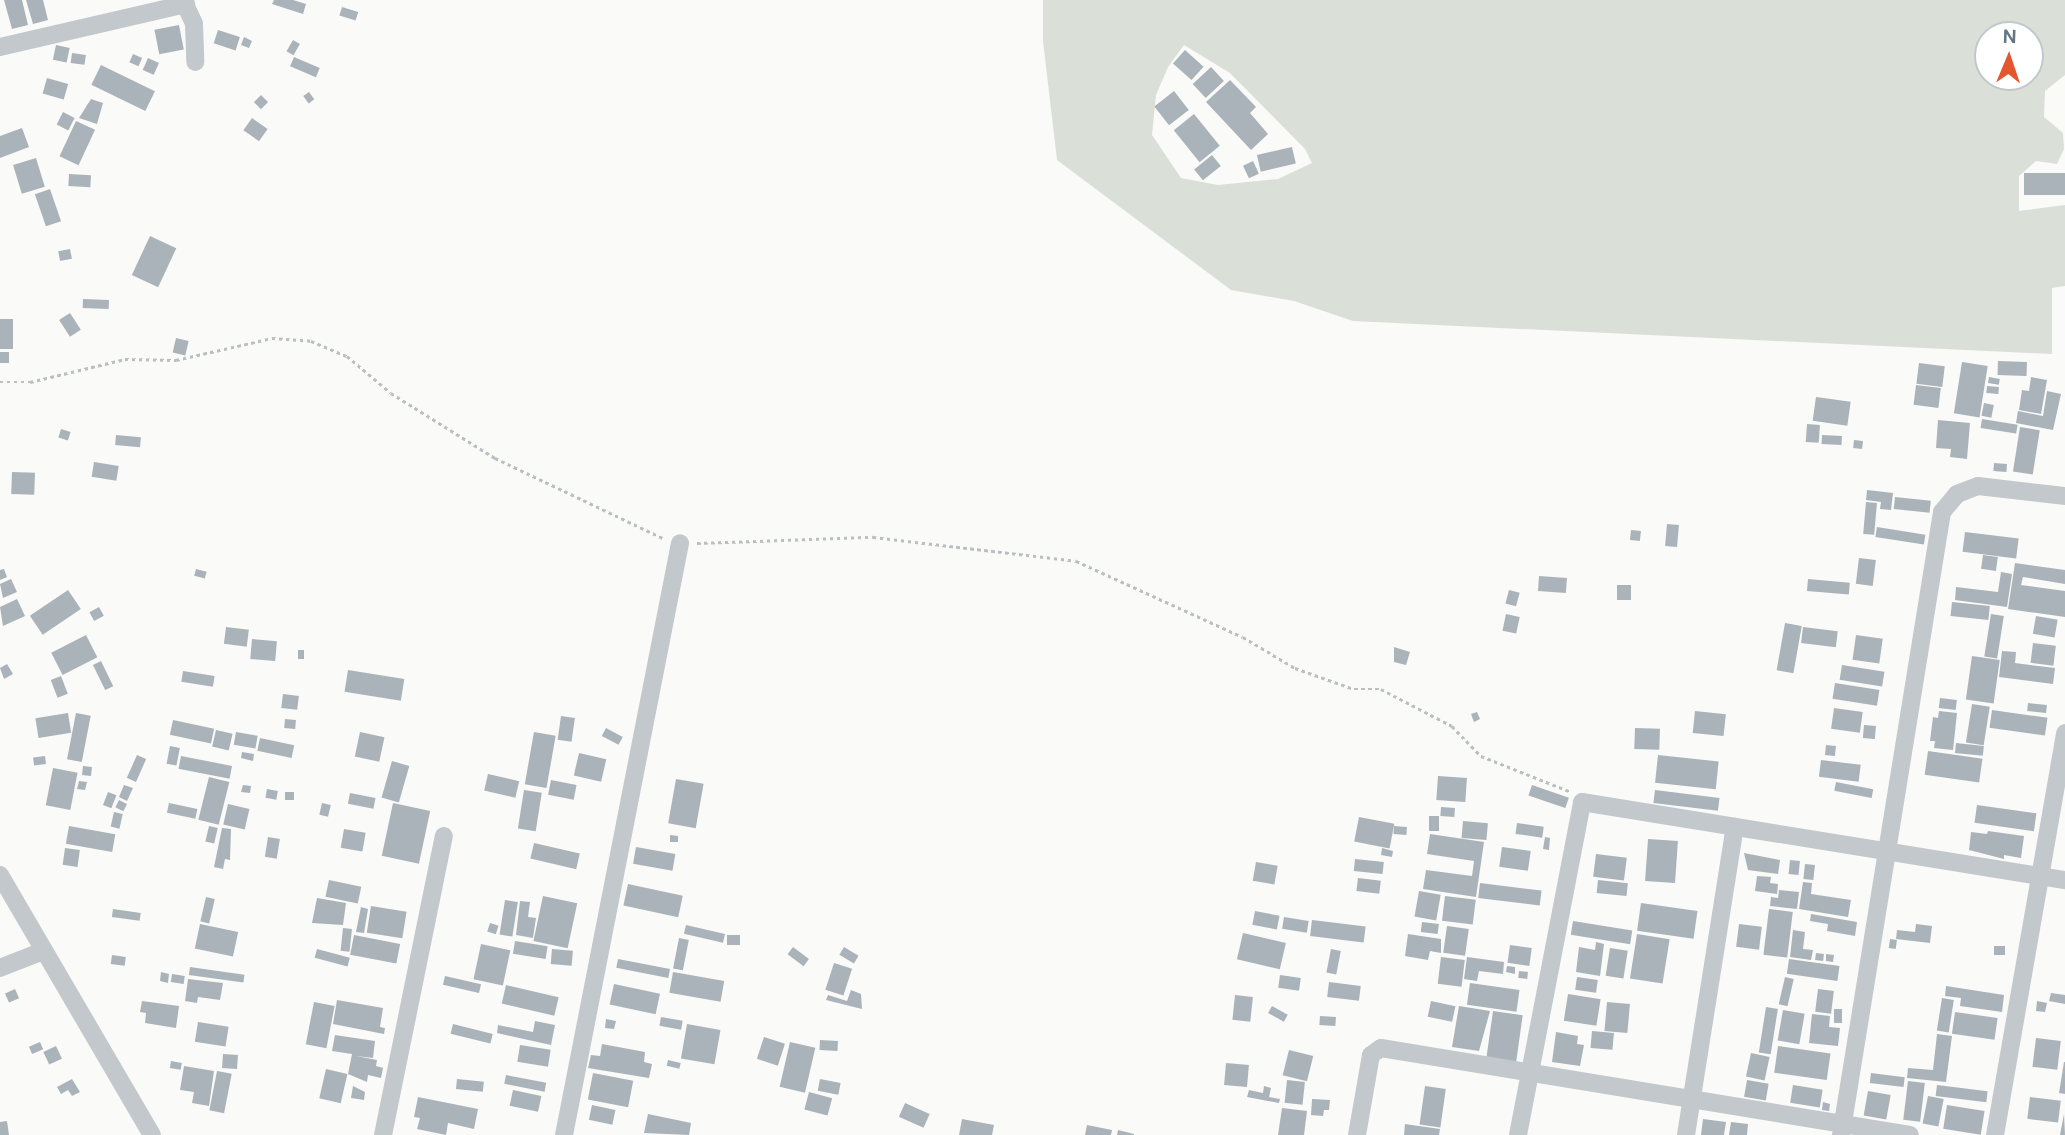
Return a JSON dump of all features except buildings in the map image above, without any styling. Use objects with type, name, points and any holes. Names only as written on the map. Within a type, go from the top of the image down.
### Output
[{"type":"street","points":[[0,47],[185,2],[194,23],[195,62]]},
{"type":"street","points":[[1841,1129],[1942,512],[1956,494],[1978,486],[2065,496]]},
{"type":"street","points":[[564,1135],[680,543]]},
{"type":"street","points":[[1995,1135],[2065,733]]},
{"type":"street","points":[[1518,1135],[1583,802],[2065,880]]},
{"type":"street","points":[[1686,1135],[1735,827]]},
{"type":"street","points":[[383,1135],[444,836]]},
{"type":"street","points":[[0,876],[152,1135]]},
{"type":"street","points":[[0,968],[43,951]]},
{"type":"street","points":[[1357,1135],[1371,1055],[1381,1048],[1692,1099],[1841,1129],[1910,1135]]},
{"type":"path","points":[[0,382],[30,382],[125,359],[176,360],[272,338],[311,341],[347,356],[391,393],[495,458],[654,536],[680,543],[873,537],[1076,561],[1243,636],[1295,668],[1354,689],[1381,689],[1452,726],[1481,756],[1572,792],[1583,802]]},
{"type":"shaded area","points":[[1043,0],[2065,0],[2065,75],[2045,91],[2044,117],[2063,133],[2064,149],[2057,164],[2036,161],[2019,176],[2019,211],[2065,205],[2065,286],[2052,288],[2052,354],[1353,321],[1294,301],[1231,290],[1057,160],[1043,41]],"holes":[[[1184,45],[1230,73],[1305,149],[1312,163],[1278,179],[1218,185],[1181,178],[1152,135],[1156,95],[1168,67]]]}]
